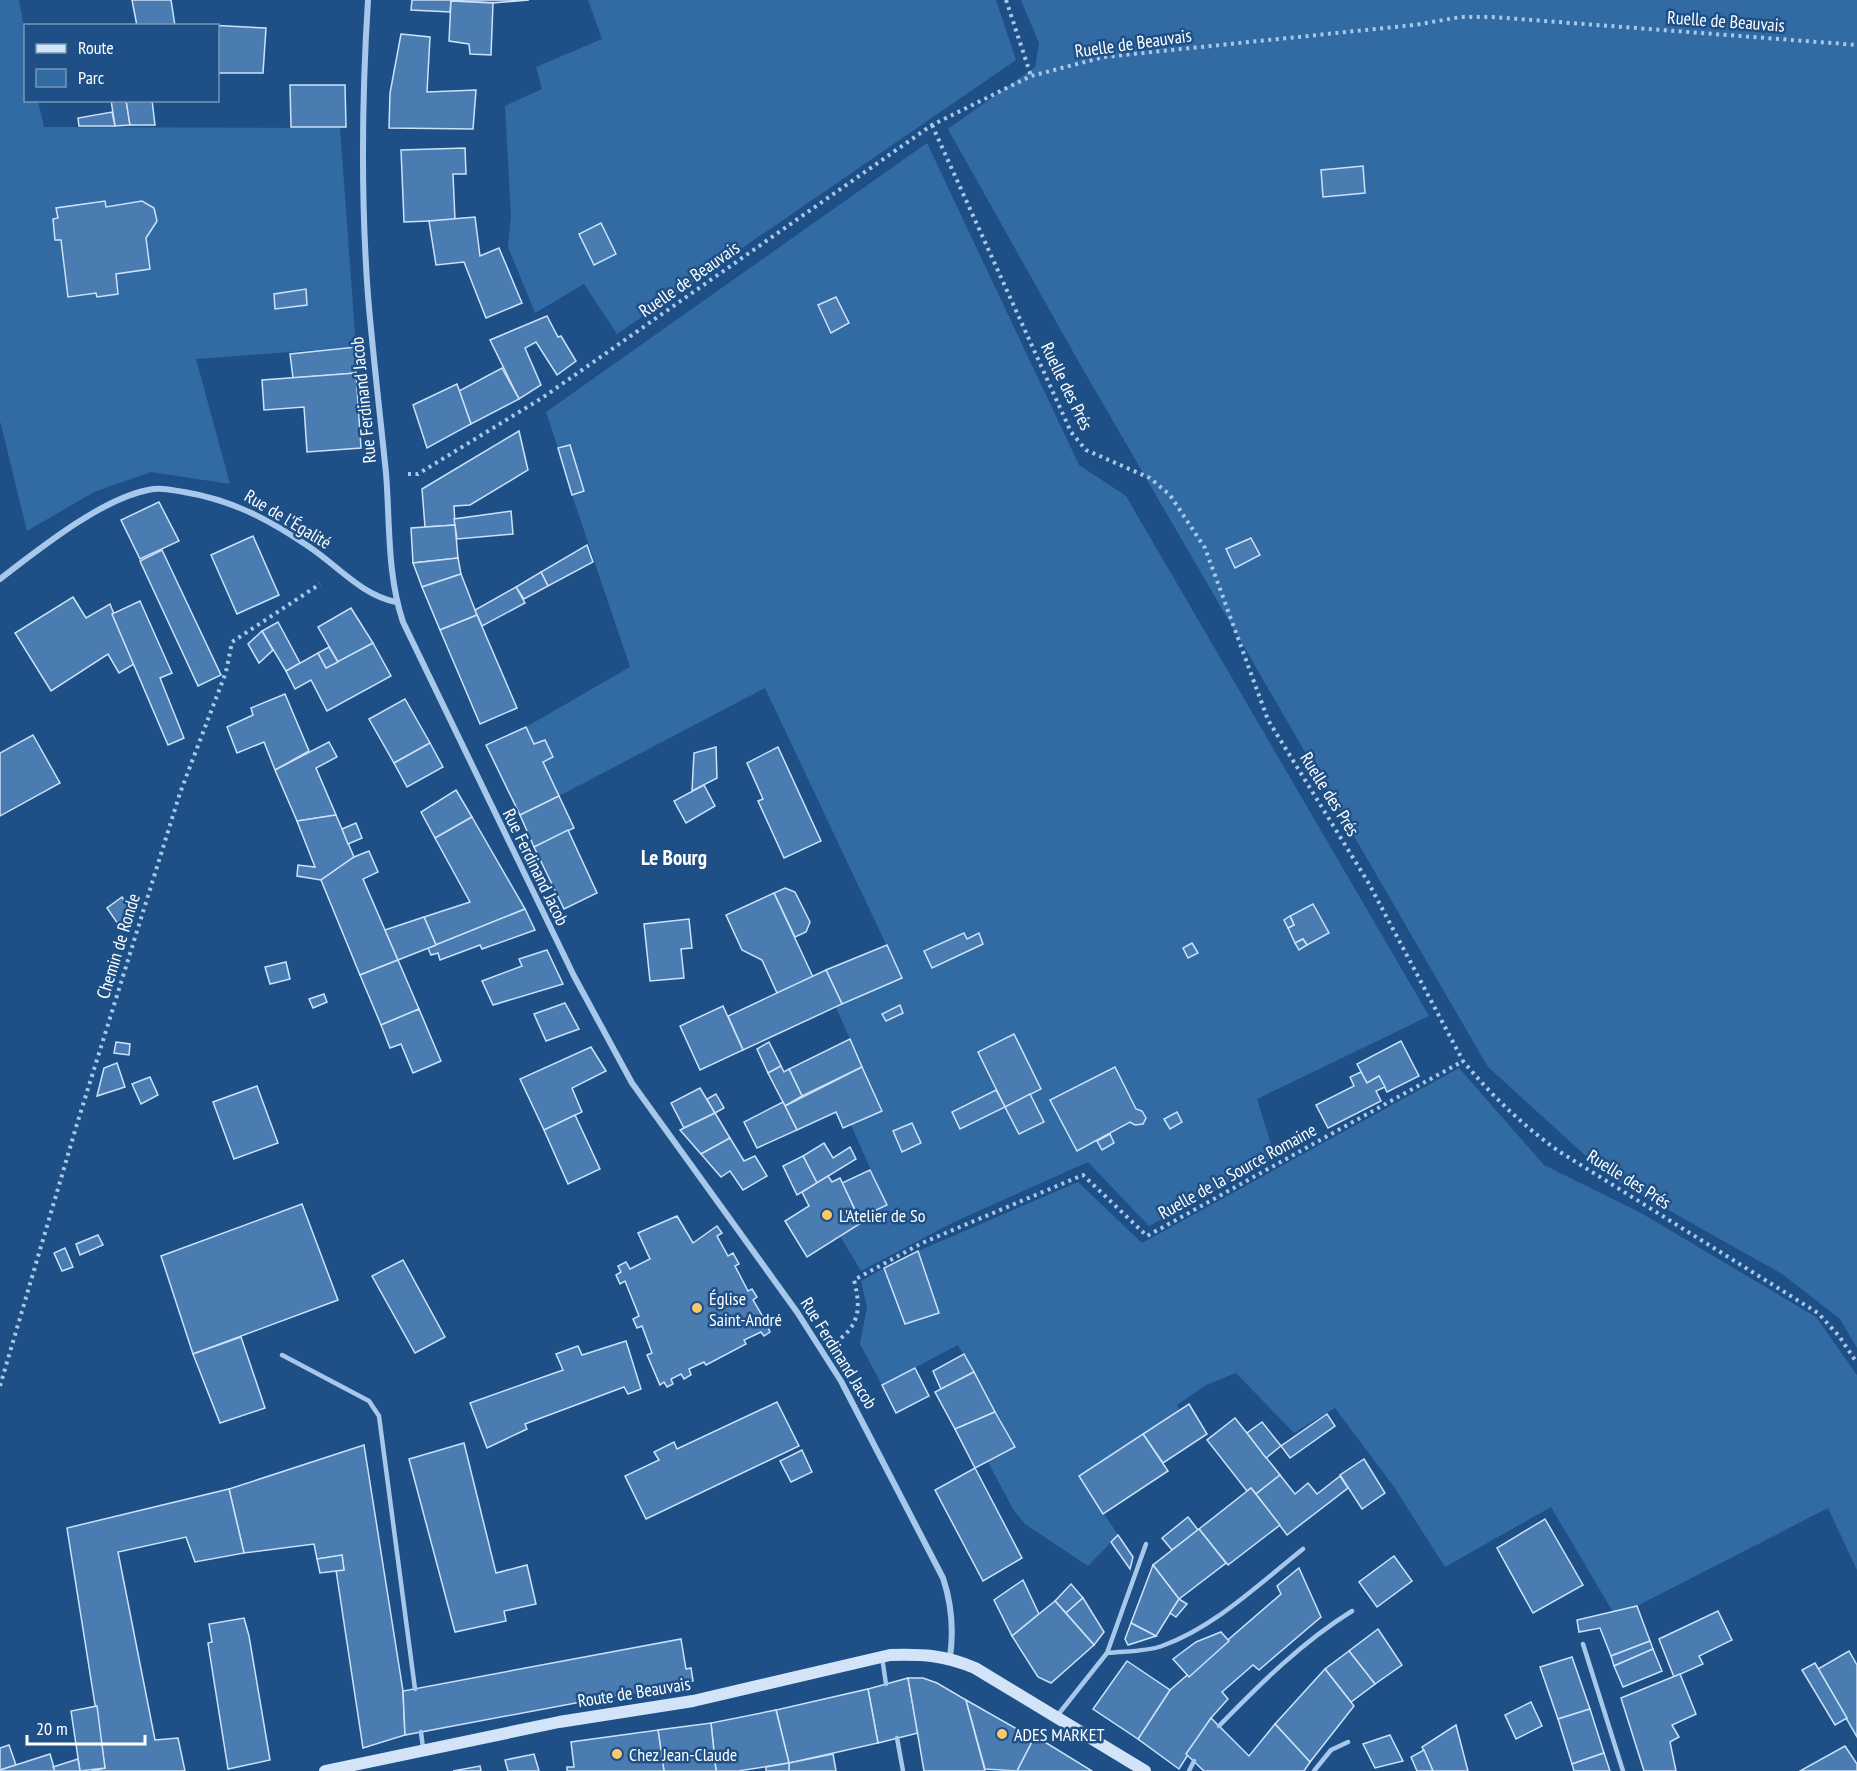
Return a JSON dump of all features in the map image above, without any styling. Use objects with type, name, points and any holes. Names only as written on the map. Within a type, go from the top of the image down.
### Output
[{"type":"main road","name":"Route de Beauvais","points":[[325,1771],[559,1722],[693,1701],[882,1658],[919,1654],[950,1657],[975,1668],[1146,1771]]},
{"type":"street","name":"Rue Ferdinand Jacob","points":[[369,0],[366,90],[368,283],[396,602],[416,654],[573,976],[632,1083],[797,1312],[879,1450],[943,1578],[950,1599],[952,1619],[950,1657]]},
{"type":"street","name":"Rue de l'Égalité","points":[[0,579],[43,546],[108,506],[150,489],[210,496],[236,504],[309,546],[370,593],[396,602]]},
{"type":"lane","points":[[282,1355],[369,1401],[380,1416],[415,1689]]},
{"type":"lane","points":[[1057,1716],[1107,1653],[1146,1544]]},
{"type":"lane","points":[[1107,1653],[1160,1646],[1185,1636],[1232,1605],[1303,1549]]},
{"type":"lane","points":[[1219,1726],[1291,1656],[1328,1626],[1352,1611]]},
{"type":"lane","points":[[1583,1644],[1623,1771]]},
{"type":"lane","points":[[882,1658],[886,1684]]},
{"type":"lane","points":[[421,1732],[423,1750]]},
{"type":"lane","points":[[897,1738],[903,1771]]},
{"type":"lane","points":[[1314,1771],[1331,1750],[1348,1742]]},
{"type":"lane","points":[[1189,1771],[1194,1761]]},
{"type":"path","points":[[1006,0],[1031,76]]},
{"type":"path","name":"Ruelle de Beauvais","points":[[386,476],[418,474],[542,399],[932,125],[1031,76],[1104,57],[1402,26],[1461,17],[1493,17],[1857,45]]},
{"type":"path","name":"Ruelle des Prés","points":[[932,125],[1071,432],[1086,450],[1150,478],[1170,495],[1205,548],[1268,720],[1368,882],[1463,1061],[1483,1085],[1530,1131],[1818,1313],[1839,1336],[1857,1363]]},
{"type":"path","name":"Chemin de Ronde","points":[[0,1386],[87,1090],[180,793],[226,672],[232,642],[341,570]]},
{"type":"path","name":"Ruelle de la Source Romaine","points":[[823,1353],[852,1329],[858,1318],[854,1280],[922,1243],[1083,1175],[1147,1236],[1463,1061]]},
{"type":"green space","points":[[0,0],[19,0],[24,28],[24,102],[38,102],[44,127],[340,128],[356,347],[196,359],[230,484],[151,472],[94,492],[27,531],[0,421]],"holes":[[[104,201],[106,207],[142,201],[154,208],[157,221],[146,238],[150,269],[116,274],[118,294],[98,297],[61,240],[55,240],[53,220],[58,218],[57,208]],[[305,289],[307,304],[274,309],[274,294]]]},
{"type":"green space","points":[[588,0],[996,0],[1016,60],[617,334],[584,284],[535,313],[508,247],[511,216],[505,106],[542,89],[536,67],[602,39]]},
{"type":"green space","points":[[1021,0],[1857,0],[1857,1348],[1840,1319],[1782,1274],[1608,1176],[1488,1067],[1081,366],[948,129],[1035,67],[1039,43]]},
{"type":"green space","points":[[927,143],[1079,465],[1126,496],[1429,1016],[1257,1099],[1275,1157],[1149,1226],[1088,1162],[954,1222],[861,1271],[840,1236],[859,1218],[886,1204],[851,1125],[881,1111],[836,1007],[902,978],[765,688],[559,796],[543,762],[553,757],[545,740],[534,744],[526,727],[630,667],[572,495],[584,491],[570,445],[558,448],[546,412]],"holes":[[[836,297],[849,323],[831,332],[818,306]],[[964,933],[967,939],[932,967],[925,951]],[[1014,1034],[1041,1088],[1030,1094],[1044,1122],[1019,1134],[1005,1107],[960,1129],[952,1112],[996,1090],[978,1052]],[[912,1123],[921,1143],[902,1152],[893,1132]]]},
{"type":"green space","points":[[1459,1068],[1544,1165],[1641,1213],[1816,1317],[1857,1375],[1857,1570],[1828,1508],[1637,1606],[1613,1612],[1551,1507],[1445,1567],[1394,1487],[1335,1408],[1294,1433],[1236,1373],[1206,1385],[1177,1405],[1180,1410],[1079,1476],[1118,1535],[1088,1566],[1025,1524],[1014,1511],[988,1462],[1015,1447],[958,1345],[882,1385],[860,1344],[867,1307],[861,1281],[884,1268],[905,1324],[938,1313],[918,1251],[1078,1182],[1142,1243]]},
{"type":"building","points":[[132,0],[171,0],[175,24],[137,24]]},
{"type":"building","points":[[412,0],[451,0],[450,12],[411,10]]},
{"type":"building","points":[[451,0],[529,0],[493,3],[451,1]]},
{"type":"building","points":[[451,1],[493,3],[491,55],[470,54],[469,44],[449,41]]},
{"type":"building","points":[[219,26],[266,28],[263,73],[219,73]]},
{"type":"building","points":[[401,34],[430,37],[427,92],[476,90],[473,129],[389,128],[390,93]]},
{"type":"building","points":[[290,85],[345,85],[346,127],[291,127]]},
{"type":"building","points":[[111,102],[126,102],[130,125],[115,126]]},
{"type":"building","points":[[126,102],[152,102],[155,125],[130,125]]},
{"type":"building","points":[[112,112],[115,126],[79,126],[78,118]]},
{"type":"building","points":[[465,148],[466,174],[453,174],[455,220],[404,222],[401,150]]},
{"type":"building","points":[[1363,166],[1365,193],[1323,197],[1321,170]]},
{"type":"building","points":[[105,201],[106,207],[142,201],[154,208],[157,221],[146,238],[150,269],[116,274],[118,294],[97,297],[96,293],[68,297],[61,240],[55,240],[53,219],[58,218],[56,208]]},
{"type":"building","points":[[475,217],[480,256],[499,248],[522,303],[486,318],[464,262],[436,265],[429,221]]},
{"type":"building","points":[[601,223],[616,254],[594,265],[579,234]]},
{"type":"building","points":[[306,289],[307,305],[275,309],[274,294]]},
{"type":"building","points":[[836,297],[849,323],[831,333],[818,305]]},
{"type":"building","points":[[547,316],[558,337],[561,336],[576,361],[557,375],[536,342],[525,348],[541,385],[519,399],[490,340]]},
{"type":"building","points":[[356,347],[356,373],[293,378],[290,354]]},
{"type":"building","points":[[502,368],[519,399],[471,424],[459,391]]},
{"type":"building","points":[[356,373],[361,448],[307,452],[304,407],[264,410],[262,380]]},
{"type":"building","points":[[457,384],[471,424],[427,448],[413,405]]},
{"type":"building","points":[[519,431],[528,470],[470,505],[454,506],[455,525],[425,527],[422,489]]},
{"type":"building","points":[[570,445],[584,491],[572,495],[558,448]]},
{"type":"building","points":[[159,502],[179,541],[140,559],[121,520]]},
{"type":"building","points":[[511,511],[513,534],[457,539],[454,519]]},
{"type":"building","points":[[455,525],[458,558],[413,563],[411,528]]},
{"type":"building","points":[[253,536],[279,595],[237,614],[211,555]]},
{"type":"building","points":[[1251,538],[1260,555],[1235,568],[1226,549]]},
{"type":"building","points":[[587,545],[593,562],[548,586],[541,572]]},
{"type":"building","points":[[162,550],[221,675],[198,686],[140,561]]},
{"type":"building","points":[[458,558],[461,574],[422,587],[413,563]]},
{"type":"building","points":[[541,572],[548,586],[524,599],[516,587]]},
{"type":"building","points":[[461,574],[477,615],[440,630],[422,587]]},
{"type":"building","points":[[516,587],[525,603],[482,626],[475,610]]},
{"type":"building","points":[[73,597],[86,618],[110,604],[134,664],[119,673],[108,654],[51,691],[15,633]]},
{"type":"building","points":[[140,601],[172,673],[160,678],[184,738],[168,745],[112,614]]},
{"type":"building","points":[[351,608],[373,643],[338,662],[318,627]]},
{"type":"building","points":[[477,615],[517,708],[480,724],[440,630]]},
{"type":"building","points":[[278,622],[300,663],[286,671],[262,631]]},
{"type":"building","points":[[262,631],[273,650],[259,663],[248,644]]},
{"type":"building","points":[[373,643],[391,676],[327,711],[311,680],[295,689],[286,671],[318,653],[326,668]]},
{"type":"building","points":[[329,647],[338,662],[326,668],[318,653]]},
{"type":"building","points":[[285,694],[309,751],[275,770],[264,742],[237,753],[227,727],[253,715],[251,708]]},
{"type":"building","points":[[405,699],[430,743],[394,763],[369,719]]},
{"type":"building","points":[[526,727],[534,744],[545,740],[553,757],[543,762],[559,796],[520,815],[486,745]]},
{"type":"building","points":[[33,735],[60,783],[0,816],[0,753]]},
{"type":"building","points":[[329,742],[337,757],[316,768],[336,815],[297,821],[275,770]]},
{"type":"building","points":[[430,743],[443,767],[407,787],[394,763]]},
{"type":"building","points":[[716,747],[717,778],[692,791],[694,753]]},
{"type":"building","points":[[778,747],[821,841],[784,858],[758,801],[763,799],[747,763]]},
{"type":"building","points":[[704,785],[715,806],[686,823],[674,801]]},
{"type":"building","points":[[456,790],[472,817],[435,838],[421,812]]},
{"type":"building","points":[[559,796],[574,828],[534,847],[520,815]]},
{"type":"building","points":[[336,815],[354,857],[321,880],[297,876],[298,865],[315,867],[297,821]]},
{"type":"building","points":[[472,817],[525,909],[436,945],[424,917],[470,902],[435,838]]},
{"type":"building","points":[[356,823],[362,838],[348,844],[342,829]]},
{"type":"building","points":[[568,830],[597,893],[564,909],[534,847]]},
{"type":"building","points":[[369,851],[378,872],[363,879],[398,960],[360,975],[321,880],[354,857]]},
{"type":"building","points":[[785,888],[795,892],[810,922],[806,932],[795,937],[774,893]]},
{"type":"building","points":[[774,893],[813,977],[777,993],[762,960],[742,950],[726,915]]},
{"type":"building","points":[[122,897],[133,914],[118,924],[107,908]]},
{"type":"building","points":[[1313,904],[1329,933],[1307,945],[1303,939],[1295,943],[1288,928],[1294,925],[1290,916]]},
{"type":"building","points":[[525,909],[535,930],[482,949],[480,945],[440,960],[438,953],[431,955],[428,948]]},
{"type":"building","points":[[1290,916],[1294,925],[1288,928],[1284,920]]},
{"type":"building","points":[[424,917],[436,945],[398,960],[385,930]]},
{"type":"building","points":[[689,919],[692,948],[681,949],[684,978],[650,981],[644,924]]},
{"type":"building","points":[[964,933],[967,939],[979,933],[983,944],[932,968],[924,951]]},
{"type":"building","points":[[1303,939],[1307,945],[1299,950],[1295,943]]},
{"type":"building","points":[[1192,943],[1198,953],[1188,958],[1183,948]]},
{"type":"building","points":[[887,945],[902,978],[842,1004],[826,970]]},
{"type":"building","points":[[547,950],[563,984],[493,1005],[482,981],[522,966],[519,959]]},
{"type":"building","points":[[398,960],[419,1009],[381,1025],[360,975]]},
{"type":"building","points":[[286,962],[290,979],[270,984],[265,967]]},
{"type":"building","points":[[826,970],[842,1004],[743,1050],[728,1016]]},
{"type":"building","points":[[324,994],[327,1002],[313,1008],[309,999]]},
{"type":"building","points":[[565,1003],[579,1029],[546,1041],[534,1014]]},
{"type":"building","points":[[900,1005],[903,1013],[886,1021],[882,1014]]},
{"type":"building","points":[[723,1006],[743,1050],[700,1070],[680,1026]]},
{"type":"building","points":[[419,1009],[441,1061],[413,1073],[401,1044],[390,1048],[381,1025]]},
{"type":"building","points":[[1014,1034],[1041,1089],[1005,1107],[978,1052]]},
{"type":"building","points":[[850,1039],[862,1067],[802,1096],[789,1069]]},
{"type":"building","points":[[1401,1041],[1419,1076],[1387,1092],[1379,1076],[1367,1083],[1357,1064]]},
{"type":"building","points":[[116,1042],[130,1044],[129,1055],[114,1053]]},
{"type":"building","points":[[769,1042],[781,1066],[768,1073],[757,1049]]},
{"type":"building","points":[[591,1047],[606,1071],[572,1088],[582,1112],[544,1130],[520,1079]]},
{"type":"building","points":[[117,1063],[125,1087],[97,1096],[104,1068]]},
{"type":"building","points":[[781,1066],[784,1072],[789,1069],[802,1096],[785,1106],[768,1073]]},
{"type":"building","points":[[862,1067],[882,1111],[843,1128],[836,1112],[797,1130],[785,1106]]},
{"type":"building","points":[[1115,1067],[1136,1109],[1142,1111],[1146,1118],[1143,1124],[1135,1125],[1130,1122],[1077,1151],[1050,1100]]},
{"type":"building","points":[[1361,1072],[1367,1083],[1379,1076],[1385,1087],[1376,1091],[1381,1101],[1328,1128],[1316,1105],[1354,1086],[1350,1077]]},
{"type":"building","points":[[150,1077],[158,1095],[141,1104],[132,1084]]},
{"type":"building","points":[[257,1086],[278,1143],[234,1159],[213,1102]]},
{"type":"building","points":[[700,1088],[715,1113],[684,1128],[671,1103]]},
{"type":"building","points":[[996,1090],[1005,1107],[960,1129],[952,1112]]},
{"type":"building","points":[[716,1094],[724,1108],[715,1113],[707,1099]]},
{"type":"building","points":[[1030,1094],[1044,1122],[1019,1134],[1005,1107]]},
{"type":"building","points":[[783,1102],[797,1130],[757,1148],[744,1122]]},
{"type":"building","points":[[1177,1112],[1182,1122],[1170,1129],[1164,1119]]},
{"type":"building","points":[[715,1113],[730,1138],[701,1154],[680,1130]]},
{"type":"building","points":[[575,1115],[600,1169],[568,1184],[544,1130]]},
{"type":"building","points":[[912,1123],[921,1143],[902,1152],[893,1131]]},
{"type":"building","points":[[1110,1134],[1114,1143],[1102,1150],[1097,1141]]},
{"type":"building","points":[[730,1138],[744,1161],[755,1156],[767,1176],[743,1190],[730,1171],[721,1177],[701,1154]]},
{"type":"building","points":[[824,1143],[833,1158],[850,1147],[856,1159],[817,1183],[803,1156]]},
{"type":"building","points":[[803,1156],[817,1183],[797,1195],[783,1166]]},
{"type":"building","points":[[870,1170],[887,1205],[859,1218],[842,1183]]},
{"type":"building","points":[[828,1176],[832,1182],[840,1178],[861,1223],[807,1257],[785,1221],[809,1206],[802,1192]]},
{"type":"building","points":[[302,1204],[338,1300],[193,1354],[161,1256]]},
{"type":"building","name":"Église Saint-André","points":[[677,1216],[693,1243],[717,1226],[722,1233],[717,1236],[728,1256],[733,1253],[739,1264],[735,1266],[748,1291],[752,1289],[757,1297],[753,1300],[766,1322],[769,1320],[772,1325],[768,1327],[770,1332],[764,1336],[761,1332],[744,1340],[746,1344],[706,1365],[704,1362],[689,1369],[691,1375],[684,1379],[681,1374],[671,1379],[673,1384],[667,1387],[664,1382],[660,1385],[647,1355],[652,1353],[642,1326],[637,1328],[633,1319],[639,1316],[625,1281],[620,1284],[616,1275],[621,1272],[618,1266],[626,1262],[630,1269],[650,1259],[638,1233]]},
{"type":"building","points":[[98,1235],[103,1245],[80,1255],[76,1244]]},
{"type":"building","points":[[65,1248],[73,1267],[62,1271],[54,1253]]},
{"type":"building","points":[[918,1251],[939,1313],[905,1324],[884,1268]]},
{"type":"building","points":[[403,1260],[445,1337],[415,1353],[372,1276]]},
{"type":"building","points":[[241,1337],[265,1408],[220,1423],[193,1354]]},
{"type":"building","points":[[626,1341],[641,1389],[628,1394],[624,1387],[525,1424],[527,1429],[487,1448],[470,1403],[563,1370],[556,1354],[578,1346],[582,1355]]},
{"type":"building","points":[[964,1354],[974,1372],[941,1389],[933,1371]]},
{"type":"building","points":[[915,1368],[929,1396],[896,1413],[882,1385]]},
{"type":"building","points":[[974,1372],[995,1412],[955,1429],[935,1392]]},
{"type":"building","points":[[777,1402],[799,1446],[646,1519],[625,1476],[659,1460],[654,1452],[674,1442],[677,1449]]},
{"type":"building","points":[[1189,1404],[1207,1434],[1163,1463],[1143,1434]]},
{"type":"building","points":[[995,1412],[1015,1447],[975,1468],[955,1429]]},
{"type":"building","points":[[1327,1414],[1335,1426],[1290,1458],[1281,1446]]},
{"type":"building","points":[[1235,1418],[1280,1475],[1256,1494],[1251,1488],[1247,1491],[1207,1440]]},
{"type":"building","points":[[1262,1422],[1281,1446],[1266,1458],[1247,1433]]},
{"type":"building","points":[[1143,1434],[1168,1471],[1103,1514],[1079,1476]]},
{"type":"building","points":[[464,1443],[496,1573],[527,1565],[536,1604],[504,1611],[506,1621],[455,1632],[409,1459]]},
{"type":"building","points":[[364,1445],[403,1691],[405,1735],[363,1748],[336,1570],[344,1570],[342,1555],[317,1559],[314,1544],[244,1553],[229,1489]]},
{"type":"building","points":[[802,1450],[812,1472],[791,1482],[780,1461]]},
{"type":"building","points":[[1364,1459],[1385,1493],[1362,1509],[1340,1475]]},
{"type":"building","points":[[975,1468],[1022,1558],[983,1581],[935,1490]]},
{"type":"building","points":[[1280,1475],[1295,1494],[1308,1483],[1317,1494],[1340,1476],[1348,1488],[1287,1535],[1256,1494]]},
{"type":"building","points":[[1251,1488],[1280,1525],[1228,1565],[1199,1529]]},
{"type":"building","points":[[229,1489],[244,1553],[195,1562],[186,1537],[118,1552],[155,1740],[178,1738],[185,1771],[91,1771],[105,1768],[67,1528]]},
{"type":"building","points":[[1188,1517],[1198,1530],[1172,1550],[1162,1538]]},
{"type":"building","points":[[1545,1519],[1583,1585],[1533,1613],[1497,1548]]},
{"type":"building","points":[[1199,1529],[1226,1563],[1179,1599],[1153,1565]]},
{"type":"building","points":[[1118,1535],[1133,1557],[1130,1569],[1111,1542]]},
{"type":"building","points":[[342,1555],[344,1570],[320,1573],[317,1559]]},
{"type":"building","points":[[1394,1556],[1412,1581],[1377,1607],[1359,1582]]},
{"type":"building","points":[[1153,1565],[1179,1599],[1156,1636],[1131,1623]]},
{"type":"building","points":[[1299,1568],[1321,1617],[1259,1670],[1253,1665],[1222,1692],[1228,1699],[1211,1718],[1179,1769],[1138,1739],[1170,1690],[1281,1594],[1277,1586]]},
{"type":"building","points":[[1023,1580],[1039,1614],[1012,1636],[994,1600]]},
{"type":"building","points":[[1071,1584],[1083,1598],[1066,1613],[1055,1601]]},
{"type":"building","points":[[1083,1598],[1104,1632],[1094,1645],[1066,1613]]},
{"type":"building","points":[[1179,1599],[1187,1604],[1176,1617],[1170,1613]]},
{"type":"building","points":[[1055,1601],[1094,1645],[1051,1683],[1038,1677],[1012,1636]]},
{"type":"building","points":[[1637,1606],[1650,1641],[1611,1656],[1600,1628],[1579,1632],[1577,1620]]},
{"type":"building","points":[[1718,1611],[1732,1640],[1699,1656],[1703,1664],[1674,1677],[1659,1639]]},
{"type":"building","points":[[244,1618],[270,1760],[228,1769],[208,1643],[212,1642],[209,1624]]},
{"type":"building","points":[[1131,1623],[1156,1636],[1128,1645],[1125,1639]]},
{"type":"building","points":[[1378,1629],[1402,1665],[1375,1684],[1349,1651]]},
{"type":"building","points":[[1221,1632],[1229,1641],[1189,1677],[1173,1659],[1196,1642]]},
{"type":"building","points":[[681,1639],[686,1669],[691,1668],[693,1681],[405,1735],[403,1691]]},
{"type":"building","points":[[1650,1641],[1653,1649],[1614,1666],[1611,1656]]},
{"type":"building","points":[[1653,1649],[1662,1671],[1623,1687],[1614,1666]]},
{"type":"building","points":[[1349,1651],[1375,1684],[1351,1702],[1325,1669]]},
{"type":"building","points":[[1849,1651],[1857,1665],[1857,1737],[1818,1669]]},
{"type":"building","points":[[1572,1657],[1590,1709],[1558,1719],[1540,1667]]},
{"type":"building","points":[[1127,1661],[1170,1690],[1138,1739],[1093,1709]]},
{"type":"building","points":[[1815,1663],[1847,1718],[1835,1725],[1802,1670]]},
{"type":"building","points":[[1325,1669],[1354,1706],[1310,1762],[1275,1724]]},
{"type":"building","points":[[1680,1674],[1696,1714],[1672,1725],[1679,1737],[1670,1742],[1676,1771],[1644,1771],[1621,1698]]},
{"type":"building","points":[[908,1678],[918,1733],[878,1743],[868,1689]]},
{"type":"building","points":[[908,1678],[923,1678],[937,1683],[966,1700],[985,1771],[924,1771]]},
{"type":"building","points":[[868,1689],[878,1743],[789,1763],[776,1710]]},
{"type":"building","name":"ADES MARKET","points":[[966,1700],[1022,1732],[1035,1736],[1017,1771],[985,1769]]},
{"type":"building","points":[[1531,1702],[1542,1726],[1516,1739],[1505,1715]]},
{"type":"building","points":[[97,1706],[105,1768],[80,1771],[71,1711]]},
{"type":"building","points":[[1590,1709],[1604,1753],[1572,1764],[1558,1719]]},
{"type":"building","points":[[776,1710],[789,1763],[738,1771],[716,1771],[711,1723]]},
{"type":"building","points":[[1211,1718],[1249,1756],[1275,1724],[1310,1762],[1304,1771],[1204,1771],[1186,1754]]},
{"type":"building","points":[[711,1723],[716,1771],[664,1771],[658,1730]]},
{"type":"building","points":[[1456,1725],[1468,1771],[1433,1771],[1422,1747]]},
{"type":"building","name":"Chez Jean-Claude","points":[[658,1730],[664,1771],[567,1771],[567,1767],[574,1767],[571,1742]]},
{"type":"building","points":[[1390,1735],[1403,1761],[1375,1768],[1363,1744]]},
{"type":"building","points":[[1035,1736],[1092,1771],[1017,1771]]},
{"type":"building","points":[[9,1745],[16,1765],[0,1770],[0,1748]]},
{"type":"building","points":[[1845,1746],[1857,1764],[1857,1771],[1800,1771]]},
{"type":"building","points":[[1424,1750],[1433,1771],[1417,1771],[1411,1757]]},
{"type":"building","points":[[1604,1753],[1610,1771],[1574,1771],[1572,1764]]},
{"type":"building","points":[[50,1754],[55,1771],[0,1771],[0,1770]]},
{"type":"building","points":[[534,1754],[539,1771],[508,1771],[505,1760]]},
{"type":"building","points":[[833,1754],[836,1771],[789,1771],[789,1763]]},
{"type":"building","points":[[78,1759],[80,1771],[55,1771],[53,1767]]},
{"type":"building","points":[[789,1763],[789,1771],[766,1771],[766,1767]]},
{"type":"building","points":[[480,1766],[481,1771],[453,1771]]},
{"type":"place","name":"L'Atelier de So","points":[[827,1215]]},
{"type":"place","name":"Église Saint-André","points":[[697,1308]]},
{"type":"place","name":"ADES MARKET","points":[[1002,1734]]},
{"type":"place","name":"Chez Jean-Claude","points":[[617,1754]]},
{"type":"district","name":"Le Bourg","points":[[674,857]]}]
